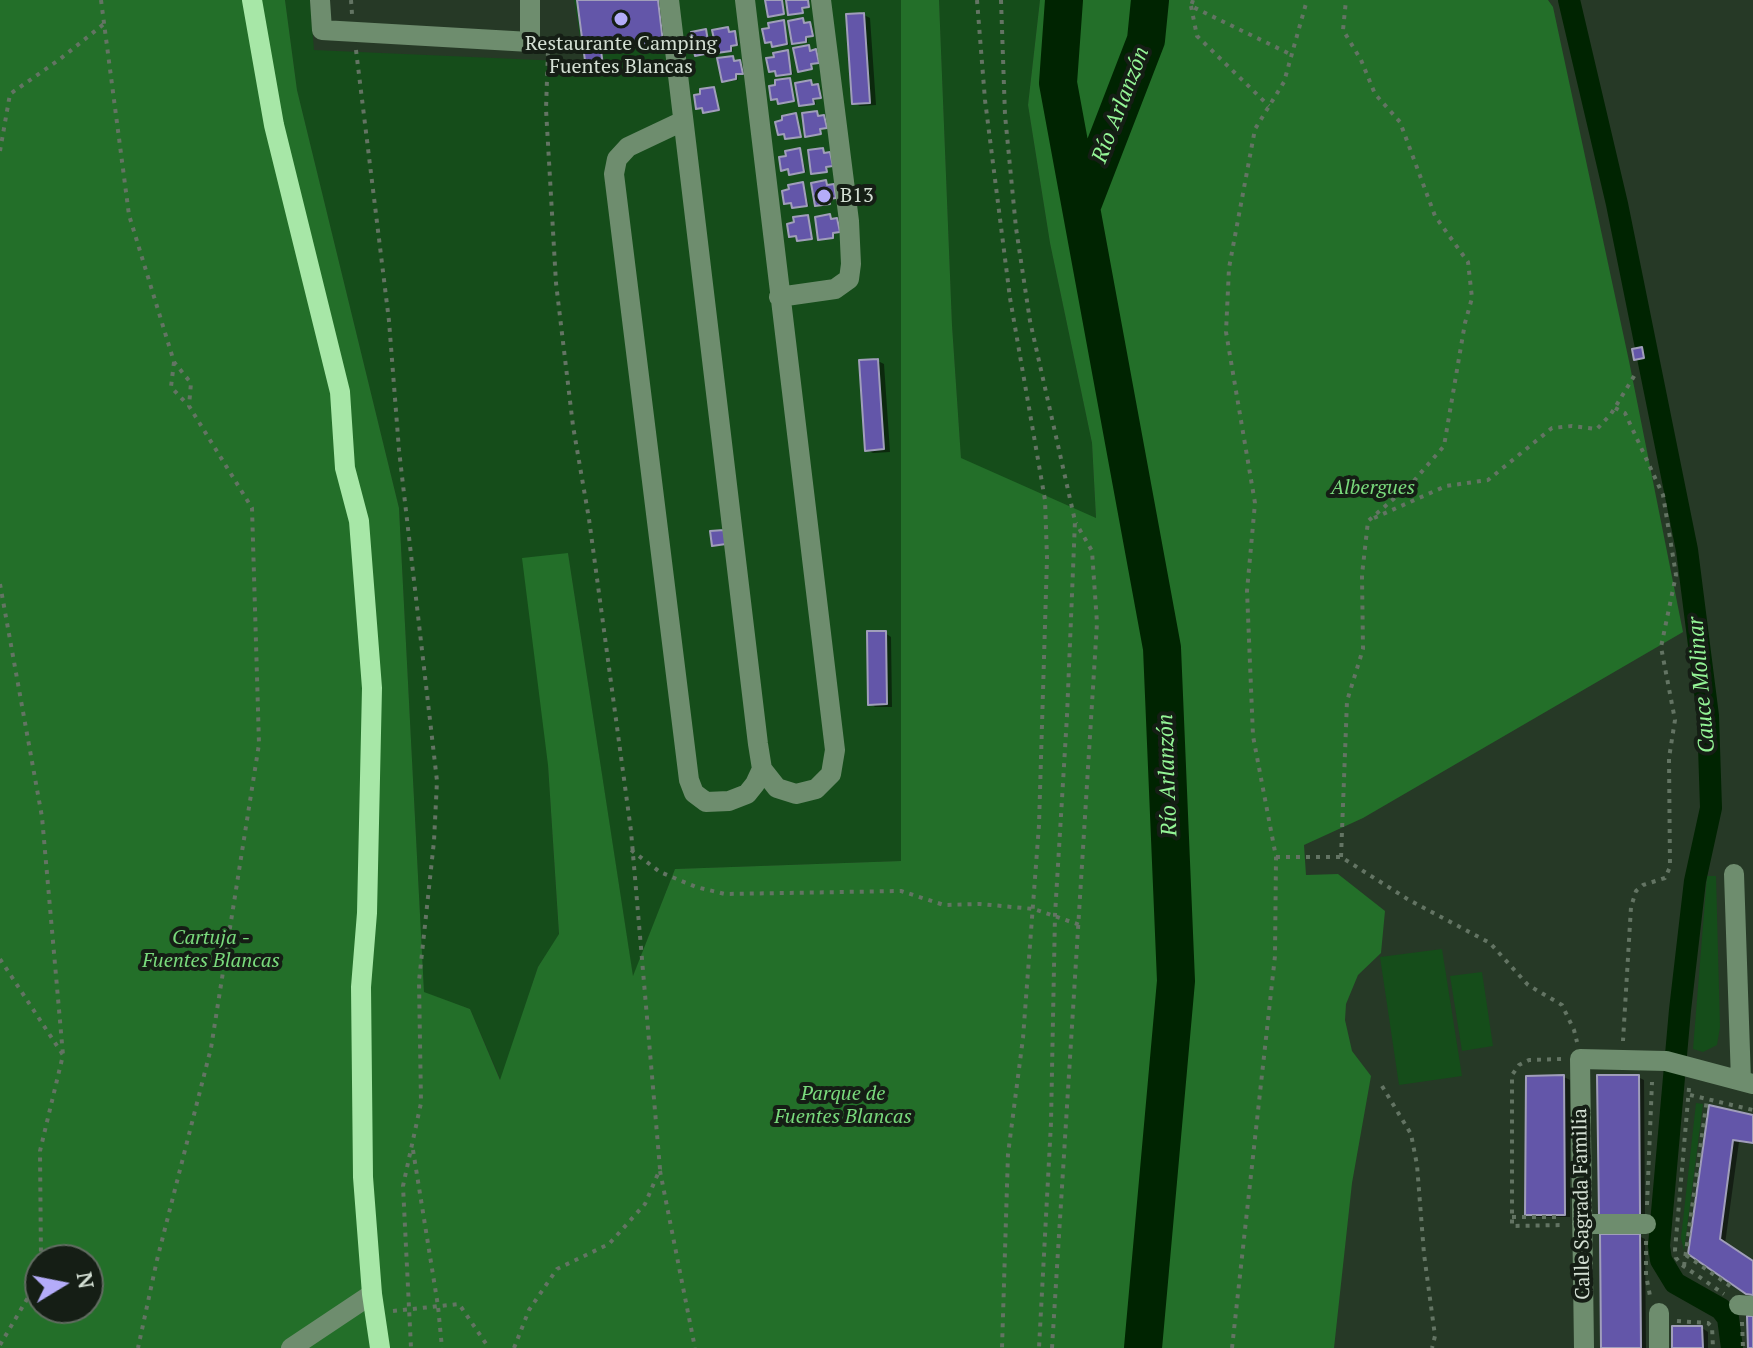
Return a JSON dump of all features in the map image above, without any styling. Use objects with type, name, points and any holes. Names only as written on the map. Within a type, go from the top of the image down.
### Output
[{"type":"main road","points":[[252,0],[274,125],[340,392],[345,468],[359,521],[372,688],[367,913],[361,987],[363,1177],[373,1304],[380,1348]]},
{"type":"street","points":[[320,0],[322,30],[530,42],[530,0]]},
{"type":"street","points":[[669,0],[762,769],[777,788],[796,794],[816,789],[831,774],[835,750],[740,2]]},
{"type":"street","points":[[779,297],[835,289],[849,279],[849,221],[821,0]]},
{"type":"street","points":[[683,121],[628,147],[617,159],[614,174],[689,780],[694,793],[706,802],[729,801],[747,794],[762,769]]},
{"type":"street","points":[[1580,1059],[1666,1061],[1747,1082],[1734,874]]},
{"type":"street","name":"Calle Sagrada Familia","points":[[1580,1059],[1584,1348]]},
{"type":"street","points":[[1582,1224],[1646,1224]]},
{"type":"street","points":[[291,1348],[373,1304]]},
{"type":"street","points":[[1659,1313],[1659,1348]]},
{"type":"path","points":[[101,0],[129,215],[174,362],[191,383],[189,406]]},
{"type":"path","points":[[351,0],[389,321],[399,450],[437,781],[419,981],[421,1103],[403,1186],[411,1348]]},
{"type":"path","points":[[977,0],[985,100],[1010,298],[1045,500],[1047,558],[1044,710],[1034,909],[1023,1038],[1008,1154],[1002,1348]]},
{"type":"path","points":[[1001,0],[1005,115],[1016,228],[1030,321],[1075,521],[1055,915],[1051,1123],[1039,1348]]},
{"type":"path","points":[[1232,1348],[1275,956],[1276,857],[1253,736],[1247,591],[1255,503],[1226,332],[1229,268],[1255,129],[1284,82],[1307,0]]},
{"type":"path","points":[[1341,857],[1347,701],[1363,649],[1362,575],[1368,521],[1412,483],[1444,446],[1472,298],[1468,262],[1435,216],[1400,122],[1375,94],[1361,60],[1343,30],[1346,0]]},
{"type":"path","points":[[1192,3],[1292,55]]},
{"type":"path","points":[[1192,3],[1197,36],[1269,106]]},
{"type":"path","points":[[0,151],[10,94],[105,23]]},
{"type":"path","points":[[549,59],[546,109],[556,283],[631,850],[660,1169],[695,1348]]},
{"type":"path","points":[[138,1348],[211,1048],[259,744],[252,508],[189,406],[171,387],[174,362]]},
{"type":"path","points":[[1368,521],[1446,486],[1488,480],[1552,428],[1572,426],[1597,429],[1615,408],[1636,373]]},
{"type":"path","points":[[1615,408],[1625,413],[1663,495],[1676,575],[1661,647],[1675,720],[1669,758],[1670,867],[1665,878],[1643,885],[1636,891],[1631,907],[1621,1059]]},
{"type":"path","points":[[1052,1348],[1097,623],[1092,551],[1075,521]]},
{"type":"path","points":[[0,584],[42,817],[63,1055],[40,1151],[41,1244]]},
{"type":"path","points":[[631,850],[660,872],[696,887],[725,894],[901,891],[944,905],[980,904],[1034,909],[1080,925]]},
{"type":"path","points":[[1276,857],[1341,857],[1409,900],[1490,943],[1528,985],[1562,1005],[1574,1030],[1580,1059],[1529,1060],[1519,1065],[1512,1075],[1512,1226],[1582,1224]]},
{"type":"path","points":[[0,959],[63,1055]]},
{"type":"path","points":[[1382,1086],[1411,1134],[1417,1165],[1435,1336],[1432,1348]]},
{"type":"path","points":[[1741,1301],[1684,1266],[1676,1258],[1674,1241],[1690,1095],[1753,1110]]},
{"type":"path","points":[[1684,1266],[1707,1099]]},
{"type":"path","points":[[413,1148],[442,1348]]},
{"type":"path","points":[[514,1348],[529,1310],[557,1269],[609,1244],[645,1204],[660,1169]]},
{"type":"path","points":[[1686,1255],[1741,1301]]},
{"type":"path","points":[[0,1345],[24,1304]]},
{"type":"path","points":[[373,1304],[410,1310],[459,1304],[489,1348]]},
{"type":"green space","points":[[0,0],[285,0],[297,90],[399,508],[424,992],[470,1009],[500,1080],[538,967],[559,934],[548,765],[522,558],[568,553],[633,976],[675,869],[901,861],[901,0],[939,0],[952,325],[961,458],[1096,518],[1092,443],[1050,243],[1028,105],[1040,0],[1548,0],[1553,7],[1629,361],[1683,632],[1363,818],[1304,845],[1306,875],[1338,874],[1385,911],[1381,953],[1358,975],[1346,1004],[1345,1020],[1352,1051],[1371,1076],[1352,1183],[1334,1348],[0,1348]]},
{"type":"green space","points":[[285,0],[310,0],[314,50],[584,62],[574,0],[902,0],[901,861],[675,869],[633,978],[568,553],[548,765],[559,935],[538,967],[501,1081],[470,1009],[424,993],[399,508],[297,90]]},
{"type":"green space","points":[[939,0],[1040,0],[1028,105],[1050,243],[1092,443],[1096,519],[961,459],[952,325]]},
{"type":"green space","points":[[1707,876],[1716,876],[1720,1027],[1717,1045],[1703,1052],[1693,1049]]},
{"type":"green space","points":[[1442,949],[1462,1076],[1399,1085],[1380,957]]},
{"type":"green space","points":[[1482,972],[1493,1046],[1462,1051],[1450,976]]},
{"type":"green space","points":[[1696,1103],[1703,1104],[1684,1251],[1681,1238]]},
{"type":"building","points":[[577,0],[658,0],[663,42],[601,50],[604,74],[587,76]]},
{"type":"building","points":[[765,0],[782,0],[784,14],[768,17]]},
{"type":"building","points":[[786,0],[808,0],[809,7],[802,8],[803,13],[788,15]]},
{"type":"building","points":[[864,13],[870,103],[852,104],[846,14]]},
{"type":"building","points":[[803,18],[804,23],[810,22],[813,36],[806,37],[806,42],[792,44],[788,21]]},
{"type":"building","points":[[784,20],[787,44],[772,47],[771,42],[765,43],[762,29],[769,28],[768,23]]},
{"type":"building","points":[[728,27],[729,32],[735,31],[737,45],[731,46],[731,51],[717,53],[712,30]]},
{"type":"building","points":[[706,29],[710,53],[695,56],[694,51],[687,52],[685,38],[692,37],[691,32]]},
{"type":"building","points":[[809,45],[810,51],[816,49],[819,63],[811,64],[812,69],[798,72],[793,48]]},
{"type":"building","points":[[788,50],[791,74],[776,76],[775,71],[769,72],[766,58]]},
{"type":"building","points":[[733,56],[734,61],[740,60],[743,74],[736,74],[736,79],[722,82],[717,58]]},
{"type":"building","points":[[790,78],[794,101],[778,104],[777,99],[771,100],[769,86],[775,85],[775,80]]},
{"type":"building","points":[[811,80],[812,85],[818,84],[821,98],[813,99],[814,104],[799,106],[795,83]]},
{"type":"building","points":[[714,87],[719,110],[703,113],[702,108],[696,109],[694,95],[700,94],[700,89]]},
{"type":"building","points":[[817,111],[818,116],[824,115],[827,128],[820,129],[821,134],[805,137],[802,113]]},
{"type":"building","points":[[796,113],[801,137],[785,139],[784,134],[778,135],[775,122],[782,120],[782,116]]},
{"type":"building","points":[[800,148],[804,172],[789,175],[788,169],[781,171],[779,157],[786,156],[785,151]]},
{"type":"building","points":[[823,148],[824,153],[830,152],[833,166],[826,167],[827,172],[811,174],[808,150]]},
{"type":"building","name":"B13","points":[[826,180],[827,185],[834,184],[836,198],[829,199],[830,204],[815,206],[811,183]]},
{"type":"building","points":[[803,182],[807,206],[792,208],[791,203],[784,204],[782,191],[789,189],[788,185]]},
{"type":"building","points":[[830,214],[831,219],[837,218],[840,232],[833,233],[833,238],[818,240],[815,217]]},
{"type":"building","points":[[808,215],[812,239],[797,241],[796,236],[789,237],[787,224],[794,222],[793,217]]},
{"type":"building","points":[[1642,347],[1644,358],[1634,360],[1632,349]]},
{"type":"building","points":[[878,359],[884,449],[865,451],[859,360]]},
{"type":"building","points":[[724,530],[726,544],[712,546],[710,531]]},
{"type":"building","points":[[867,631],[886,631],[887,704],[868,705]]},
{"type":"building","points":[[1564,1075],[1565,1215],[1525,1215],[1526,1076]]},
{"type":"building","points":[[1597,1075],[1639,1075],[1640,1215],[1599,1215]]},
{"type":"building","points":[[1709,1105],[1753,1115],[1753,1143],[1733,1140],[1720,1239],[1753,1261],[1753,1295],[1746,1294],[1688,1254]]},
{"type":"building","points":[[1600,1234],[1640,1234],[1641,1348],[1601,1348]]},
{"type":"building","points":[[1747,1316],[1753,1316],[1753,1348],[1748,1348]]},
{"type":"building","points":[[1672,1326],[1702,1326],[1703,1348],[1672,1348]]},
{"type":"waterway","name":"Río Arlanzón","points":[[1064,0],[1058,83],[1162,648],[1176,981],[1143,1348]]},
{"type":"waterway","name":"Río Arlanzón","points":[[1081,208],[1146,40],[1150,0]]},
{"type":"waterway","name":"Cauce Molinar","points":[[1569,0],[1617,204],[1687,550],[1708,716],[1711,808],[1695,881],[1659,1246],[1661,1260],[1675,1283],[1721,1309],[1728,1318],[1732,1348]]},
{"type":"place","name":"Restaurante Camping Fuentes Blancas","points":[[621,19]]},
{"type":"place","name":"B13","points":[[824,196]]},
{"type":"park label","name":"Albergues","points":[[1373,488]]},
{"type":"park label","name":"Cartuja - Fuentes Blancas","points":[[211,950]]},
{"type":"park label","name":"Parque de Fuentes Blancas","points":[[843,1106]]}]
